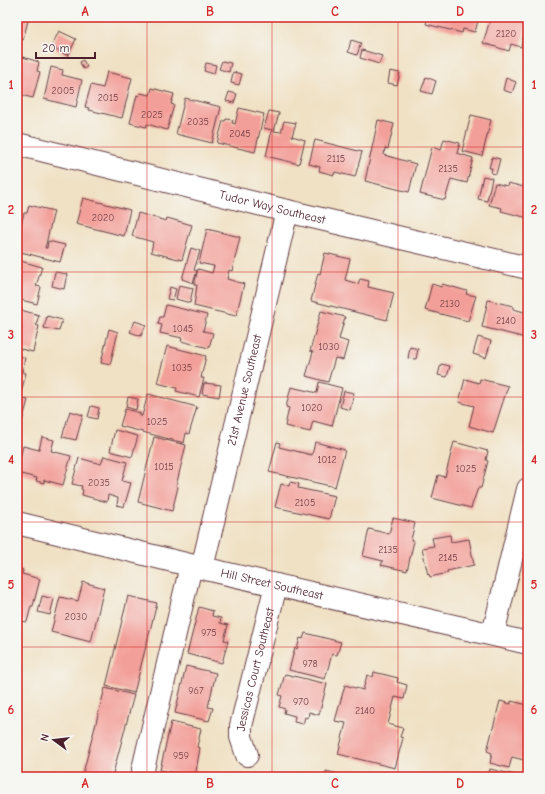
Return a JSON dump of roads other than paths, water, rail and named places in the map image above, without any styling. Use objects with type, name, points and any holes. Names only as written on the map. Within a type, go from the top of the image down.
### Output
[{"type":"street","name":"Tudor Way Southeast","points":[[17,144],[287,211],[528,268]]},
{"type":"street","name":"21st Avenue Southeast","points":[[144,769],[287,211]]},
{"type":"street","points":[[493,634],[528,489]]},
{"type":"street","name":"Hill Street Southeast","points":[[17,523],[197,567],[528,643]]},
{"type":"street","name":"Jessicas Court Southeast","points":[[247,755],[241,738],[241,726],[276,584]]}]
